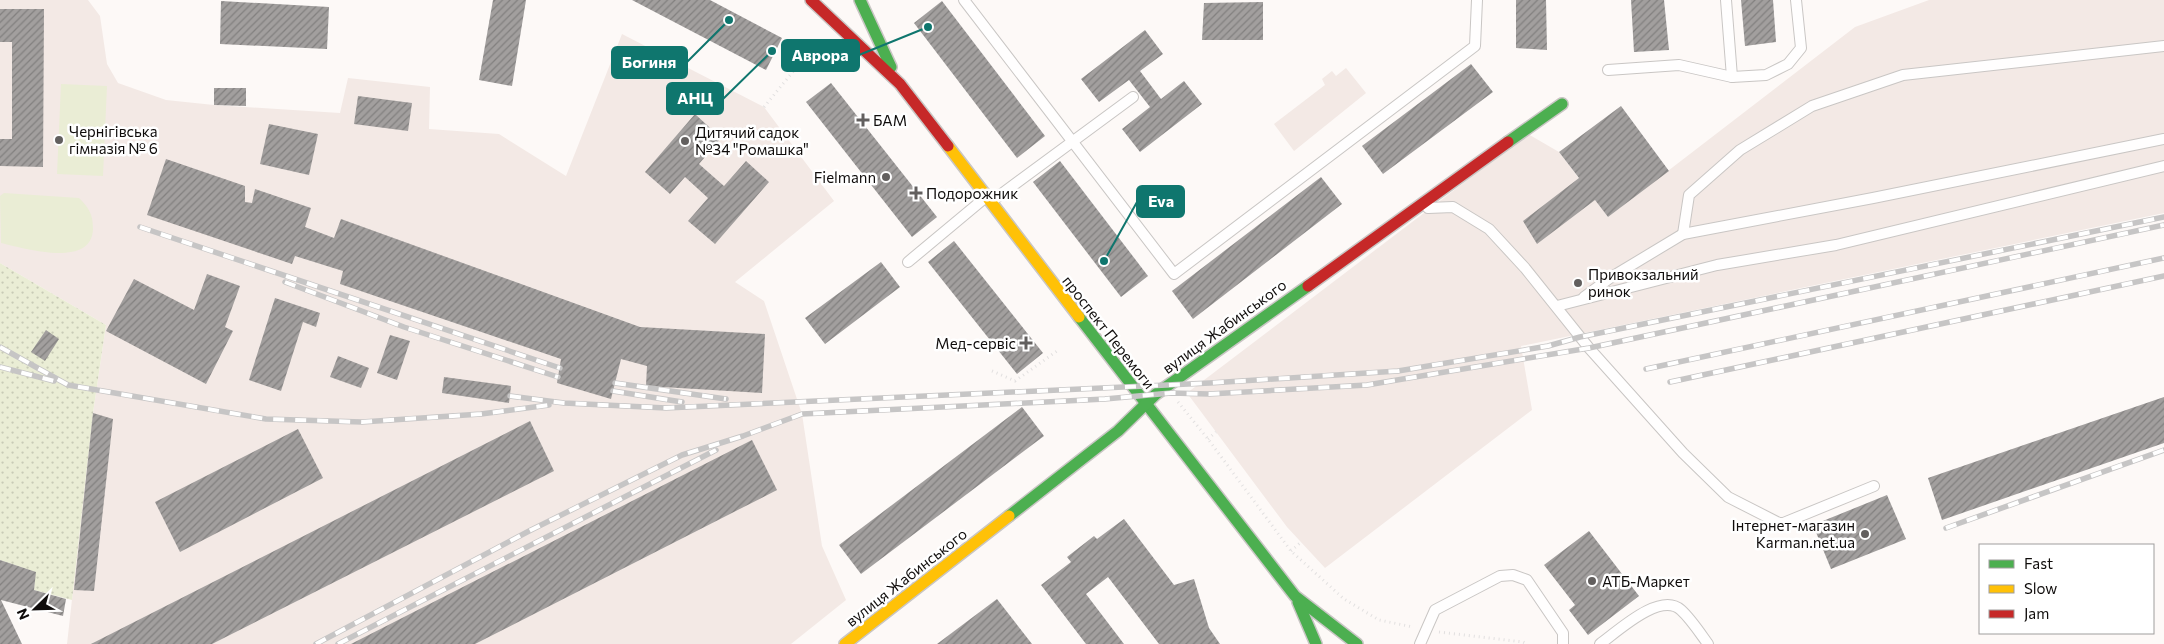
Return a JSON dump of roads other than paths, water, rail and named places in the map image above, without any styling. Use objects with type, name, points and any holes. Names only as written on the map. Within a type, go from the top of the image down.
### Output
[{"type":"main road","name":"проспект Перемоги","points":[[811,0],[900,84],[1295,596],[1356,644]]},
{"type":"main road","name":"проспект Перемоги","points":[[860,0],[900,84]]},
{"type":"main road","name":"вулиця Жабинського","points":[[845,644],[1118,431],[1146,404],[1412,209],[1562,104]]},
{"type":"main road","name":"проспект Перемоги","points":[[1295,596],[1316,644]]},
{"type":"lane","points":[[964,0],[1174,274],[1476,46],[1477,0]]},
{"type":"lane","points":[[1726,0],[1732,77]]},
{"type":"lane","points":[[1608,70],[1679,65],[1732,77],[1766,75],[1788,64],[1801,48],[1796,0]]},
{"type":"lane","points":[[1683,234],[1689,195],[1740,150],[1812,106],[1902,75],[2164,46]]},
{"type":"lane","points":[[908,262],[989,199],[1072,142],[1133,96]]},
{"type":"lane","points":[[1581,300],[1610,278],[1683,234],[2164,139]]},
{"type":"lane","points":[[1556,306],[1717,265],[1836,245],[2164,166]]},
{"type":"lane","points":[[1412,209],[1453,207],[1489,228],[1525,268],[1589,348],[1683,453],[1728,497],[1781,524],[1874,486]]},
{"type":"lane","points":[[1420,644],[1435,610],[1500,576],[1513,575],[1526,580],[1563,633],[1563,644]]},
{"type":"lane","points":[[1600,644],[1651,608],[1668,605],[1680,609],[1708,644]]},
{"type":"railway","points":[[510,396],[564,403],[666,408],[1210,383],[1398,371],[1548,346],[1580,337],[2164,217]]},
{"type":"railway","points":[[316,644],[531,530],[682,455],[743,436],[802,414],[1105,399],[1171,393],[1209,394],[1367,385],[1589,348],[2164,225]]},
{"type":"railway","points":[[140,227],[560,368]]},
{"type":"railway","points":[[1646,369],[2164,258]]},
{"type":"railway","points":[[1670,382],[2164,276]]},
{"type":"railway","points":[[285,282],[404,327],[558,377]]},
{"type":"railway","points":[[0,347],[68,385],[266,419],[362,422],[481,414],[549,405]]},
{"type":"railway","points":[[0,367],[54,381]]},
{"type":"railway","points":[[615,383],[726,399]]},
{"type":"railway","points":[[613,391],[682,402]]},
{"type":"railway","points":[[338,644],[716,450]]},
{"type":"railway","points":[[1946,528],[2164,450]]},
{"type":"place","name":"Богиня","points":[[729,20]]},
{"type":"place","name":"Аврора","points":[[928,27]]},
{"type":"place","name":"АНЦ","points":[[772,51]]},
{"type":"place","name":"БАМ","points":[[863,120]]},
{"type":"place","name":"Чернігівська гімназія № 6","points":[[59,140]]},
{"type":"place","name":"Дитячий садок №34 \"Ромашка\"","points":[[685,141]]},
{"type":"place","name":"Fielmann","points":[[886,177]]},
{"type":"place","name":"Подорожник","points":[[916,193]]},
{"type":"place","name":"Eva","points":[[1104,261]]},
{"type":"place","name":"Привокзальний ринок","points":[[1578,283]]},
{"type":"place","name":"Мед-сервіс","points":[[1026,343]]},
{"type":"place","name":"Інтернет-магазин Karman.net.ua","points":[[1865,534]]},
{"type":"place","name":"АТБ-Маркет","points":[[1592,581]]}]
